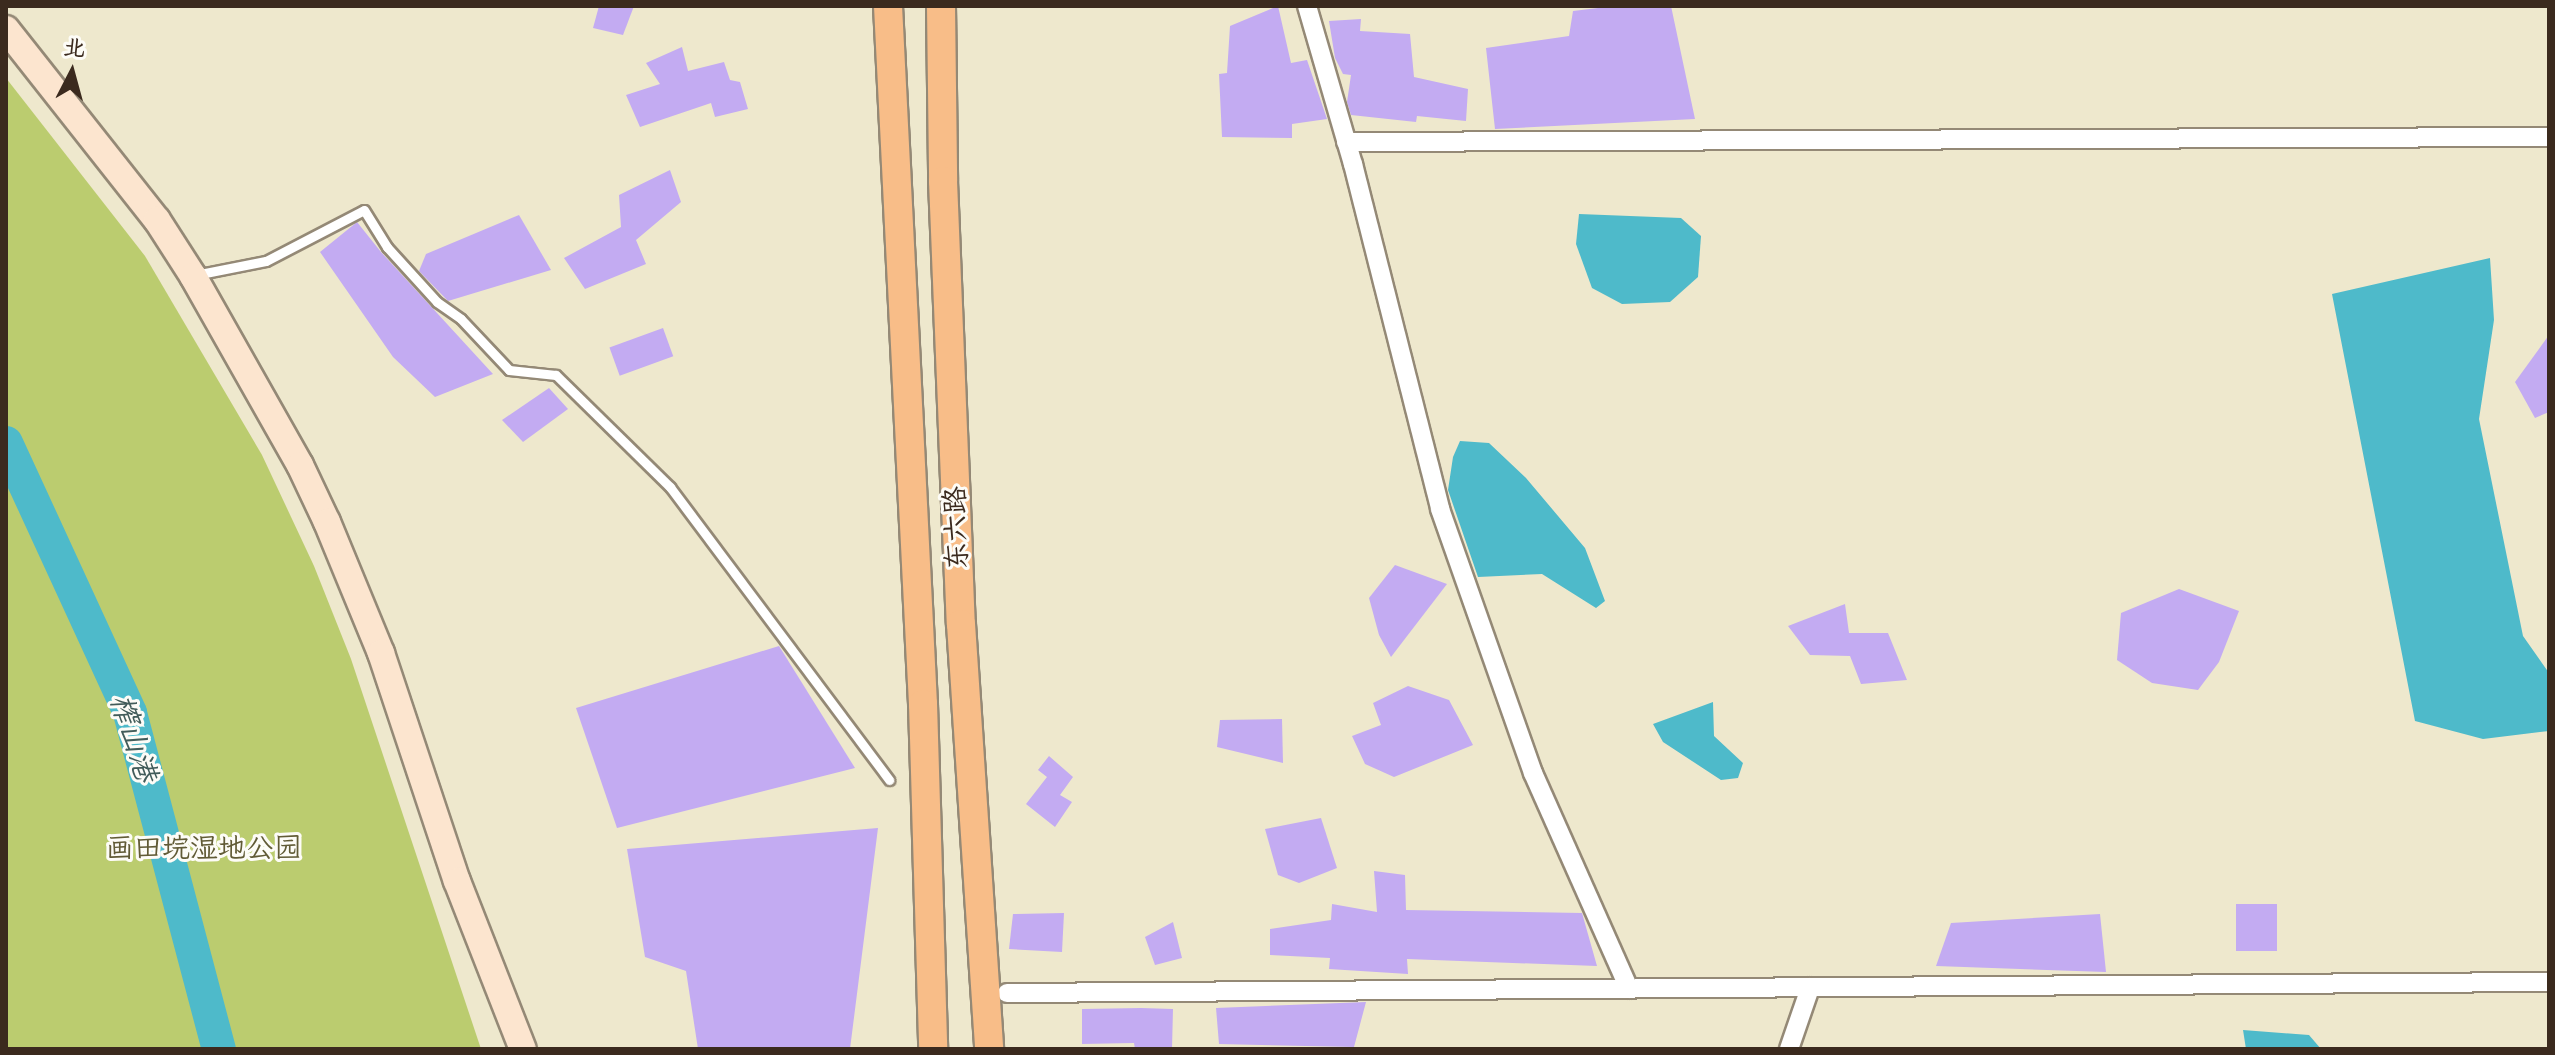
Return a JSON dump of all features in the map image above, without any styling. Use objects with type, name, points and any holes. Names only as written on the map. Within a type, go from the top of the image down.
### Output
[{"type":"main road","name":"东六路","points":[[888,6],[923,704],[933,1049]]},
{"type":"main road","name":"东六路","points":[[941,6],[943,181],[961,608],[989,1049]]},
{"type":"main road","points":[[6,29],[157,220],[193,276],[269,409],[327,522],[381,653],[457,881],[523,1049]]},
{"type":"main road","points":[[6,56],[146,233],[267,436],[311,525],[365,658],[441,885],[507,1049]]},
{"type":"street","points":[[1307,6],[1346,142],[1440,509],[1533,773],[1629,989]]},
{"type":"street","points":[[1346,142],[2549,137]]},
{"type":"street","points":[[1007,993],[2549,982]]},
{"type":"street","points":[[1789,1049],[1810,988]]},
{"type":"lane","points":[[193,276],[266,261],[364,210],[387,247],[437,302],[461,319],[509,370],[556,375],[670,487],[889,780]]},
{"type":"green space","name":"画田垸湿地公园","points":[[6,78],[145,256],[262,455],[314,566],[351,659],[481,1049],[6,1049]]},
{"type":"water","points":[[1579,214],[1681,218],[1701,236],[1698,277],[1670,302],[1622,304],[1592,288],[1576,244]]},
{"type":"water","points":[[2490,258],[2494,320],[2479,419],[2523,636],[2549,673],[2549,731],[2483,739],[2415,721],[2332,294]]},
{"type":"water","points":[[1460,441],[1489,443],[1526,478],[1585,548],[1605,601],[1596,608],[1542,574],[1478,577],[1448,490],[1453,457]]},
{"type":"water","points":[[1713,702],[1714,736],[1743,763],[1738,778],[1721,780],[1663,742],[1653,724]]},
{"type":"water","points":[[2243,1030],[2309,1035],[2321,1049],[2246,1049]]},
{"type":"building","points":[[599,6],[634,6],[623,35],[593,28]]},
{"type":"building","points":[[1278,6],[1291,63],[1307,60],[1327,119],[1292,124],[1292,138],[1222,137],[1219,74],[1227,73],[1230,26]]},
{"type":"building","points":[[1615,6],[1671,6],[1695,119],[1495,129],[1486,48],[1569,36],[1573,11]]},
{"type":"building","points":[[1361,19],[1360,31],[1410,34],[1414,77],[1468,89],[1466,121],[1417,116],[1416,122],[1351,115],[1347,102],[1351,75],[1343,74],[1335,58],[1329,21]]},
{"type":"building","points":[[682,47],[688,71],[724,62],[730,80],[740,82],[748,109],[715,117],[711,103],[640,127],[626,95],[660,84],[646,63]]},
{"type":"building","points":[[670,170],[681,202],[636,240],[646,264],[585,289],[564,258],[621,227],[619,195]]},
{"type":"building","points":[[519,215],[551,270],[448,301],[419,271],[426,254]]},
{"type":"building","points":[[357,222],[493,374],[435,397],[393,357],[320,252]]},
{"type":"building","points":[[663,328],[673,356],[620,376],[609,347]]},
{"type":"building","points":[[2549,335],[2549,412],[2535,418],[2515,382]]},
{"type":"building","points":[[549,388],[568,409],[523,442],[502,420]]},
{"type":"building","points":[[1395,565],[1447,584],[1391,657],[1379,635],[1369,598]]},
{"type":"building","points":[[2179,589],[2239,611],[2219,662],[2198,690],[2152,683],[2117,660],[2121,613]]},
{"type":"building","points":[[1845,604],[1849,633],[1888,633],[1907,680],[1861,684],[1850,656],[1810,655],[1788,626]]},
{"type":"building","points":[[779,646],[855,768],[617,828],[576,708]]},
{"type":"building","points":[[1408,686],[1449,700],[1473,745],[1394,777],[1365,764],[1352,736],[1381,725],[1373,703]]},
{"type":"building","points":[[1282,719],[1283,763],[1217,747],[1220,720]]},
{"type":"building","points":[[1049,756],[1073,777],[1060,795],[1072,802],[1055,827],[1026,804],[1047,777],[1038,770]]},
{"type":"building","points":[[1321,818],[1337,868],[1299,883],[1278,875],[1265,829]]},
{"type":"building","points":[[878,828],[850,1049],[698,1049],[686,971],[645,957],[627,849]]},
{"type":"building","points":[[1374,871],[1405,875],[1406,910],[1582,913],[1597,966],[1407,959],[1408,974],[1329,969],[1330,958],[1270,955],[1270,929],[1331,920],[1332,904],[1377,912]]},
{"type":"building","points":[[2236,904],[2277,904],[2277,951],[2236,951]]},
{"type":"building","points":[[1064,913],[1062,952],[1009,949],[1013,914]]},
{"type":"building","points":[[2100,914],[2106,972],[1936,966],[1951,923]]},
{"type":"building","points":[[1173,922],[1182,958],[1155,965],[1145,937]]},
{"type":"building","points":[[1366,1002],[1354,1047],[1219,1044],[1216,1008]]},
{"type":"building","points":[[1082,1009],[1173,1009],[1172,1049],[1135,1049],[1134,1043],[1082,1044]]},
{"type":"waterway","name":"榨山港","points":[[6,443],[130,713],[219,1049]]}]
